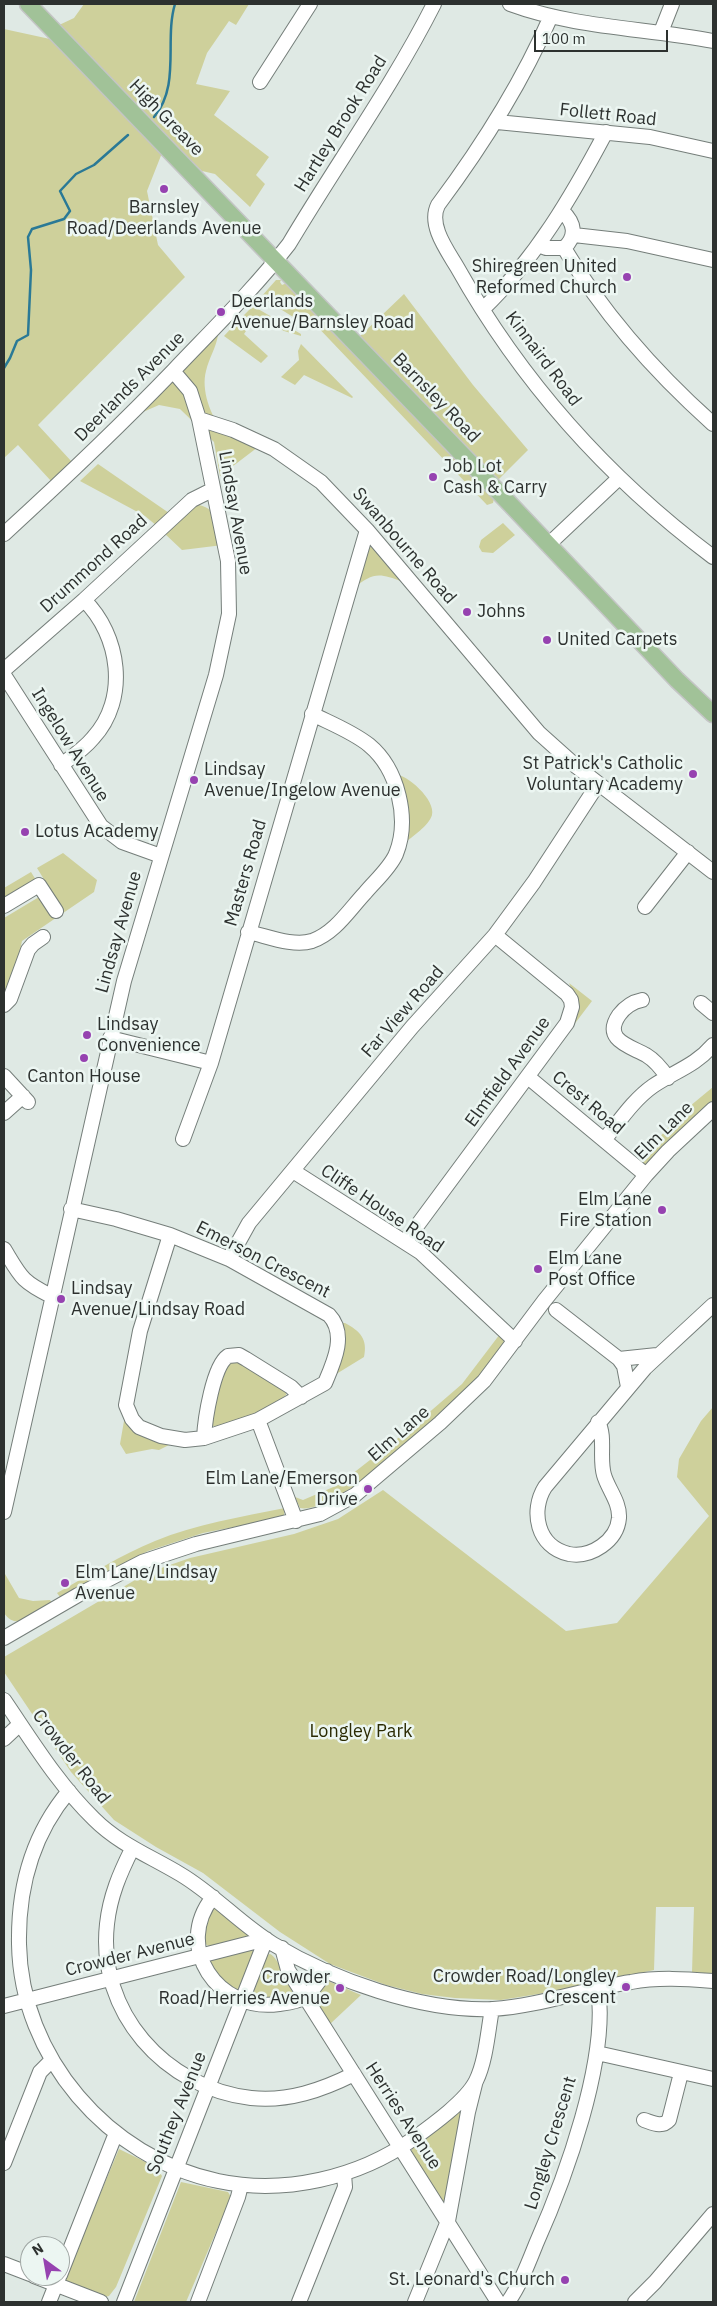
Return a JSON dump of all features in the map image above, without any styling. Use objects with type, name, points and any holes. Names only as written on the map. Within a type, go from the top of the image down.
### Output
[{"type":"main road","name":"High Greave","points":[[28,4],[276,260]]},
{"type":"main road","name":"Barnsley Road","points":[[276,260],[677,680],[713,714]]},
{"type":"street","points":[[260,82],[310,4]]},
{"type":"street","name":"Hartley Brook Road","points":[[276,260],[289,244],[376,106],[417,37],[434,4]]},
{"type":"street","points":[[510,4],[550,16],[713,41]]},
{"type":"street","points":[[661,32],[672,4]]},
{"type":"street","name":"Kinnaird Road","points":[[550,16],[519,82],[497,122],[438,205],[434,218],[445,245],[483,309],[536,386],[619,478],[713,557]]},
{"type":"street","name":"Follett Road","points":[[497,122],[650,137],[713,151]]},
{"type":"street","points":[[483,309],[514,277],[562,211],[606,132]]},
{"type":"street","points":[[562,211],[569,217],[574,235]]},
{"type":"street","points":[[564,248],[574,235]]},
{"type":"street","points":[[574,235],[636,243],[713,260]]},
{"type":"street","points":[[538,245],[546,248],[564,248]]},
{"type":"street","points":[[564,248],[589,287],[626,335],[653,366],[713,424]]},
{"type":"street","name":"Deerlands Avenue","points":[[4,534],[79,466],[173,371],[276,260]]},
{"type":"street","name":"Lindsay Avenue","points":[[4,1512],[51,1296],[124,981],[216,675],[229,614],[228,561],[198,419],[190,391],[173,371]]},
{"type":"street","name":"Swanbourne Road","points":[[198,419],[245,435],[291,459],[338,497],[539,733],[598,784],[713,872]]},
{"type":"street","points":[[548,545],[619,478]]},
{"type":"street","name":"Drummond Road","points":[[4,670],[84,600],[192,500],[212,490]]},
{"type":"street","name":"Masters Road","points":[[183,1139],[211,1064],[367,530]]},
{"type":"street","points":[[61,765],[93,738],[101,728],[112,702],[115,689],[116,675],[113,646],[99,618],[84,600]]},
{"type":"street","name":"Ingelow Avenue","points":[[4,675],[101,826],[122,842],[161,856]]},
{"type":"street","points":[[248,932],[296,942],[310,942],[326,934],[337,924],[396,854],[401,815],[400,799],[385,765],[377,752],[368,744],[312,714]]},
{"type":"street","name":"Far View Road","points":[[229,1260],[249,1223],[412,1027],[495,935],[529,889],[598,784]]},
{"type":"street","points":[[645,907],[688,852]]},
{"type":"street","points":[[4,906],[39,885],[56,911]]},
{"type":"street","name":"Elmfield Avenue","points":[[405,1242],[528,1078],[567,1023],[571,1014],[571,1000],[567,994],[495,935]]},
{"type":"street","points":[[4,1005],[10,999],[28,950],[33,944],[44,937]]},
{"type":"street","points":[[642,1000],[636,1001],[622,1011],[614,1025],[615,1033],[619,1041],[626,1047],[638,1051],[656,1062],[668,1078]]},
{"type":"street","points":[[701,1002],[713,1013]]},
{"type":"street","points":[[110,1038],[211,1064]]},
{"type":"street","points":[[604,1140],[640,1097],[703,1057],[713,1045]]},
{"type":"street","points":[[4,1076],[25,1099],[4,1113]]},
{"type":"street","name":"Crest Road","points":[[528,1078],[646,1176]]},
{"type":"street","name":"Elm Lane","points":[[5,1635],[142,1562],[196,1544],[296,1521],[338,1505],[374,1480],[461,1403],[484,1380],[543,1302],[646,1176],[668,1151],[713,1109]]},
{"type":"street","name":"Cliffe House Road","points":[[293,1171],[420,1252],[515,1341]]},
{"type":"street","name":"Emerson Crescent","points":[[71,1209],[116,1219],[170,1235],[229,1260],[320,1309],[334,1320],[337,1328],[338,1344],[330,1372],[324,1383],[258,1420],[204,1438],[185,1440],[148,1432],[139,1427],[132,1419],[126,1405],[140,1331],[170,1235]]},
{"type":"street","points":[[4,1249],[28,1285],[51,1296]]},
{"type":"street","points":[[598,1422],[602,1433],[601,1445],[604,1474],[618,1508],[619,1518],[613,1536],[607,1543],[589,1552],[569,1554],[551,1545],[537,1521],[537,1504],[545,1487],[598,1422],[657,1355],[713,1305]]},
{"type":"street","points":[[556,1310],[619,1359],[624,1366],[628,1387]]},
{"type":"street","points":[[204,1438],[205,1422],[219,1365],[228,1356],[239,1355],[291,1387],[302,1397]]},
{"type":"street","points":[[619,1359],[657,1355]]},
{"type":"street","points":[[258,1420],[296,1521]]},
{"type":"street","name":"Crowder Road","points":[[4,1700],[68,1791],[111,1834],[132,1849],[181,1874],[266,1939],[363,1986],[401,1998],[461,2007],[492,2009],[542,2002],[632,1981],[661,1979],[713,1981]]},
{"type":"street","points":[[4,1739],[20,1724]]},
{"type":"street","points":[[68,1791],[57,1804],[42,1831],[24,1884],[20,1910],[19,1959],[26,2000],[40,2039],[51,2061],[79,2099],[116,2133],[175,2167],[204,2178],[241,2185],[280,2185],[309,2182],[344,2174],[401,2148],[451,2110],[476,2081]]},
{"type":"street","points":[[132,1849],[115,1887],[106,1941],[110,1980],[122,2010],[133,2028],[147,2045],[168,2064],[187,2077],[228,2093],[252,2098],[279,2098],[306,2094],[333,2085],[354,2074]]},
{"type":"street","points":[[213,1897],[203,1910],[198,1943],[206,1971],[217,1985],[228,1994],[259,2005],[275,2005],[305,1997],[327,1970]]},
{"type":"street","name":"Crowder Avenue","points":[[4,2006],[266,1939]]},
{"type":"street","name":"Southey Avenue","points":[[124,2302],[175,2167],[266,1939]]},
{"type":"street","name":"Herries Avenue","points":[[282,1948],[288,1970],[497,2301]]},
{"type":"street","name":"Longley Crescent","points":[[497,2301],[531,2258],[552,2209],[584,2106],[597,2053],[600,2018],[598,1988]]},
{"type":"street","points":[[415,2302],[448,2221],[468,2112],[486,2046],[492,2009]]},
{"type":"street","points":[[597,2053],[713,2079]]},
{"type":"street","points":[[4,2163],[40,2072],[51,2061]]},
{"type":"street","points":[[644,2120],[660,2125],[666,2124],[669,2120],[681,2073]]},
{"type":"street","points":[[70,2250],[116,2133]]},
{"type":"street","points":[[299,2302],[345,2188],[344,2174]]},
{"type":"street","points":[[198,2302],[241,2185]]},
{"type":"street","points":[[634,2302],[655,2282],[713,2214]]},
{"type":"street","points":[[4,2264],[20,2270]]},
{"type":"street","points":[[70,2284],[101,2302]]},
{"type":"street","points":[[49,2302],[56,2286]]},
{"type":"green space","points":[[84,4],[249,4],[236,25],[229,21],[207,53],[196,84],[230,91],[214,115],[269,157],[256,175],[265,184],[250,207],[215,174],[202,171],[57,26],[74,18]]},
{"type":"green space","points":[[4,29],[50,39],[162,153],[147,191],[158,245],[185,277],[38,425],[72,462],[51,481],[18,445],[4,458]]},
{"type":"green space","points":[[276,280],[281,280],[282,285],[287,283],[494,498],[493,503],[487,505],[311,320],[306,325],[261,297]]},
{"type":"green space","points":[[404,294],[473,385],[528,450],[498,480],[359,337]]},
{"type":"green space","points":[[253,306],[301,334],[301,336],[284,331],[259,317],[242,317]]},
{"type":"green space","points":[[237,322],[246,331],[244,334],[268,356],[261,363],[224,336]]},
{"type":"green space","points":[[218,335],[207,366],[205,378],[208,402],[218,424],[226,433],[258,447],[220,476],[214,442],[180,409],[159,405],[143,412]]},
{"type":"green space","points":[[301,344],[352,398],[304,375],[295,385],[281,377],[299,360],[298,351]]},
{"type":"green space","points":[[98,464],[169,513],[157,526],[145,516],[80,481]]},
{"type":"green space","points":[[199,505],[211,511],[217,520],[223,545],[182,550],[164,533],[192,506]]},
{"type":"green space","points":[[503,523],[515,535],[493,553],[482,552],[479,547],[481,540]]},
{"type":"green space","points":[[370,547],[376,549],[403,582],[388,577],[376,576],[366,579],[353,589],[366,550]]},
{"type":"green space","points":[[394,774],[400,775],[413,783],[425,795],[432,809],[432,815],[427,823],[404,844]]},
{"type":"green space","points":[[63,853],[97,880],[94,892],[22,941],[18,959],[4,995],[4,918],[39,897],[61,907],[37,868]]},
{"type":"green space","points":[[31,872],[39,885],[4,906],[4,888]]},
{"type":"green space","points":[[569,983],[592,1001],[573,1026],[576,1001]]},
{"type":"green space","points":[[713,1087],[713,1103],[645,1166],[637,1161],[684,1111]]},
{"type":"green space","points":[[342,1323],[350,1326],[362,1336],[365,1345],[364,1357],[333,1376]]},
{"type":"green space","points":[[500,1334],[505,1344],[501,1351],[456,1401],[421,1434],[378,1469],[334,1499],[315,1507],[300,1508],[295,1497],[303,1500],[338,1485],[411,1428],[462,1384]]},
{"type":"green space","points":[[237,1360],[286,1390],[286,1395],[271,1406],[251,1416],[230,1424],[213,1426],[211,1424],[223,1369],[225,1364]]},
{"type":"green space","name":"Longley Park","points":[[713,1407],[713,1974],[692,1972],[694,1907],[656,1907],[654,1970],[551,1992],[501,2000],[422,1994],[386,1985],[330,1964],[280,1932],[203,1873],[156,1847],[114,1820],[71,1772],[4,1672],[4,1657],[147,1573],[190,1558],[294,1534],[338,1519],[383,1490],[566,1631],[617,1623],[709,1516],[677,1477],[679,1459],[701,1421]]},
{"type":"green space","points":[[124,1421],[128,1421],[171,1444],[159,1450],[152,1449],[126,1454],[120,1444]]},
{"type":"green space","points":[[285,1508],[284,1515],[280,1518],[203,1533],[148,1551],[60,1597],[57,1593],[130,1552],[171,1535],[219,1522]]},
{"type":"green space","points":[[4,1567],[5,1574],[19,1598],[33,1601],[50,1600],[52,1603],[28,1619],[15,1621],[9,1619],[4,1613]]},
{"type":"green space","points":[[212,1908],[217,1908],[248,1935],[246,1938],[225,1945],[212,1947],[207,1945],[204,1941],[204,1929]]},
{"type":"green space","points":[[250,1948],[253,1951],[253,1956],[239,1989],[234,1990],[218,1978],[210,1961],[213,1958]]},
{"type":"green space","points":[[270,1954],[280,1966],[294,1995],[272,2001],[254,1997],[253,1994],[266,1955]]},
{"type":"green space","points":[[328,1981],[361,1995],[329,2025],[315,2001],[315,1996]]},
{"type":"green space","points":[[465,2100],[444,2207],[411,2152],[413,2146]]},
{"type":"green space","points":[[119,2149],[156,2167],[162,2176],[116,2287],[109,2296],[101,2298],[70,2284],[70,2266]]},
{"type":"green space","points":[[181,2182],[228,2192],[231,2197],[186,2302],[134,2302]]},
{"type":"waterway","points":[[154,117],[162,104],[170,77],[171,32],[175,4]]},
{"type":"waterway","points":[[4,368],[17,341],[28,335],[31,270],[28,237],[32,229],[64,219],[70,211],[60,191],[76,174],[94,165],[128,135]]},
{"type":"place","name":"Barnsley Road/Deerlands Avenue","points":[[164,189]]},
{"type":"place","name":"Shiregreen United Reformed Church","points":[[627,277]]},
{"type":"place","name":"Deerlands Avenue/Barnsley Road","points":[[221,312]]},
{"type":"place","name":"Job Lot Cash & Carry","points":[[433,477]]},
{"type":"place","name":"Johns","points":[[467,612]]},
{"type":"place","name":"United Carpets","points":[[547,640]]},
{"type":"place","name":"St Patrick's Catholic Voluntary Academy","points":[[693,774]]},
{"type":"place","name":"Lindsay Avenue/Ingelow Avenue","points":[[194,780]]},
{"type":"place","name":"Lotus Academy","points":[[25,832]]},
{"type":"place","name":"Lindsay Convenience","points":[[87,1035]]},
{"type":"place","name":"Canton House","points":[[84,1058]]},
{"type":"place","name":"Elm Lane Fire Station","points":[[662,1210]]},
{"type":"place","name":"Elm Lane Post Office","points":[[538,1269]]},
{"type":"place","name":"Lindsay Avenue/Lindsay Road","points":[[61,1299]]},
{"type":"place","name":"Elm Lane/Emerson Drive","points":[[368,1489]]},
{"type":"place","name":"Elm Lane/Lindsay Avenue","points":[[65,1583]]},
{"type":"place","name":"Crowder Road/Longley Crescent","points":[[626,1987]]},
{"type":"place","name":"Crowder Road/Herries Avenue","points":[[340,1988]]},
{"type":"place","name":"St. Leonard's Church","points":[[565,2280]]}]
